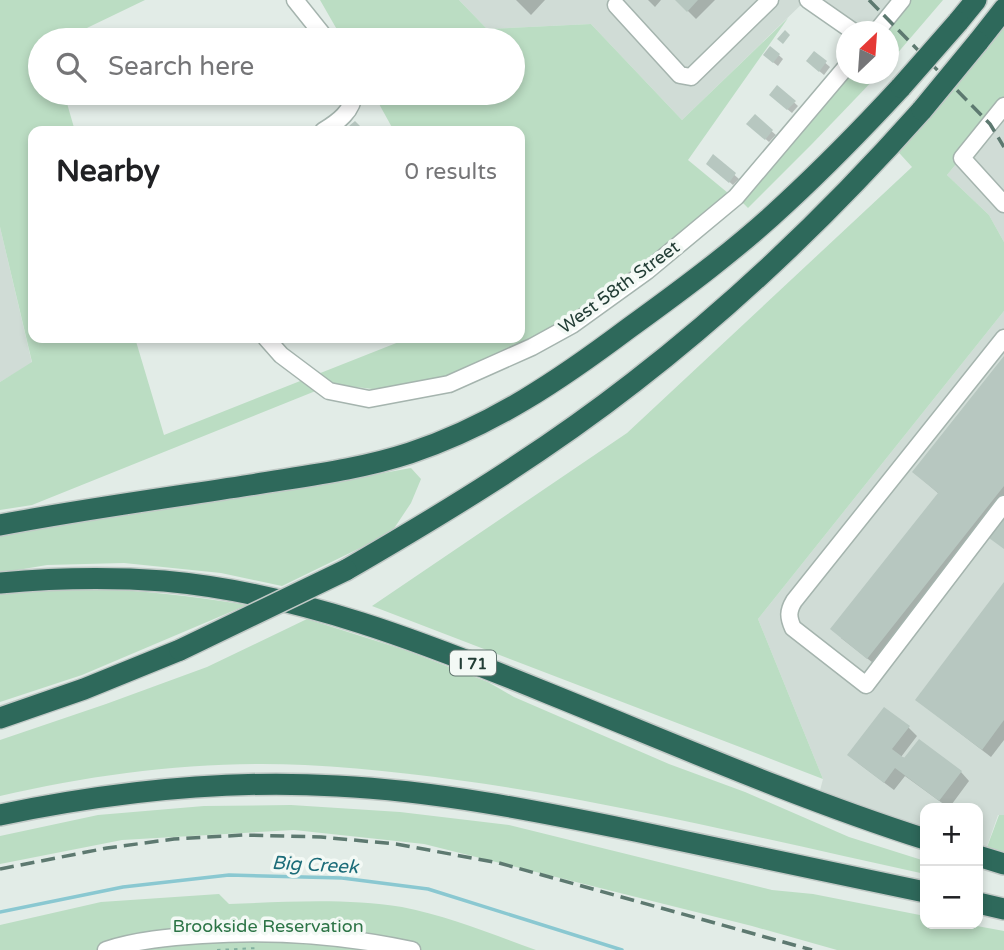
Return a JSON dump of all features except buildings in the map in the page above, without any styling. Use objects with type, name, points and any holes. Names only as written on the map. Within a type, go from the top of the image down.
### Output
[{"type":"highway","points":[[0,525],[338,471],[409,454],[487,421],[548,387],[723,257],[793,196],[901,87],[976,0]]},
{"type":"highway","points":[[0,718],[84,689],[180,650],[346,570],[498,479],[633,383],[782,255],[872,166],[922,110],[1004,9]]},
{"type":"highway","name":"I 71","points":[[0,583],[77,578],[165,582],[261,597],[337,615],[463,658],[799,795],[920,837]]},
{"type":"highway","points":[[0,815],[103,796],[185,788],[298,784],[375,789],[498,803],[920,891]]},
{"type":"highway","points":[[983,858],[1004,864]]},
{"type":"highway","points":[[983,904],[1004,909]]},
{"type":"street","points":[[295,0],[317,28]]},
{"type":"street","points":[[616,5],[680,75],[691,77],[770,0]]},
{"type":"street","points":[[808,0],[838,21]]},
{"type":"street","points":[[885,21],[902,0]]},
{"type":"street","name":"West 58th Street","points":[[270,343],[281,355],[329,391],[369,399],[449,384],[532,347],[572,325],[647,271],[736,197],[836,79]]},
{"type":"street","points":[[330,126],[352,105]]},
{"type":"street","points":[[1004,106],[962,158],[1004,204]]},
{"type":"street","points":[[1004,338],[794,601],[789,618],[793,628],[866,685],[1004,504]]},
{"type":"street","points":[[106,950],[169,937],[236,932],[297,932],[412,950]]},
{"type":"path","points":[[217,950],[264,948]]},
{"type":"shaded area","points":[[459,0],[806,0],[682,120],[591,24],[486,28]]},
{"type":"shaded area","points":[[808,0],[902,0],[885,21],[839,21]]},
{"type":"shaded area","points":[[1004,106],[1004,242],[989,215],[947,175]]},
{"type":"shaded area","points":[[0,227],[32,363],[0,382]]},
{"type":"shaded area","points":[[1004,311],[1004,815],[998,815],[983,858],[983,803],[920,803],[920,837],[817,802],[823,779],[758,619]]},
{"type":"green space","points":[[0,0],[145,0],[87,28],[28,28],[28,105],[67,105],[74,126],[28,126],[28,343],[136,343],[164,435],[396,343],[523,343],[458,373],[431,382],[372,389],[333,384],[32,505],[0,510],[0,382],[32,362],[0,227]]},
{"type":"green space","points":[[320,0],[459,0],[486,28],[336,28]]},
{"type":"green space","points":[[907,0],[943,0],[899,51],[899,21],[890,21]]},
{"type":"green space","points":[[1004,9],[1004,106],[947,175],[989,215],[1004,242],[1004,311],[758,619],[823,779],[372,606],[627,433],[912,167],[891,144]]},
{"type":"green space","points":[[788,18],[688,160],[728,193],[650,258],[553,329],[525,342],[525,126],[391,126],[380,105],[525,105],[525,28],[508,28],[591,24],[682,120]]},
{"type":"green space","points":[[837,84],[869,84],[748,208],[740,200]]},
{"type":"green space","points":[[411,468],[421,479],[411,503],[391,533],[282,586],[221,573],[124,563],[47,565],[0,573],[0,533],[120,512],[289,490]]},
{"type":"green space","points":[[81,589],[123,590],[247,605],[82,675],[0,702],[0,594]]},
{"type":"green space","points":[[307,619],[405,650],[488,682],[514,697],[669,764],[745,792],[849,837],[920,859],[920,873],[617,807],[461,780],[383,771],[305,765],[229,764],[113,775],[0,796],[0,740],[207,667]]},
{"type":"green space","points":[[291,805],[400,812],[509,825],[772,890],[813,894],[920,915],[920,929],[983,927],[1004,931],[1004,950],[837,950],[752,926],[424,844],[294,830],[122,840],[0,864],[0,836],[98,815],[204,806]]},
{"type":"green space","points":[[999,815],[1004,815],[1004,864],[983,858]]},
{"type":"green space","name":"Brookside Reservation","points":[[219,894],[229,904],[337,902],[402,907],[453,920],[536,950],[0,950],[0,925],[101,902]]},
{"type":"waterway","name":"Big Creek","points":[[0,912],[123,887],[229,875],[342,878],[428,889],[622,950]]},
{"type":"railway","points":[[869,0],[990,124],[1004,147]]},
{"type":"railway","points":[[0,869],[107,848],[174,839],[244,835],[321,837],[396,844],[499,863],[812,950]]}]
